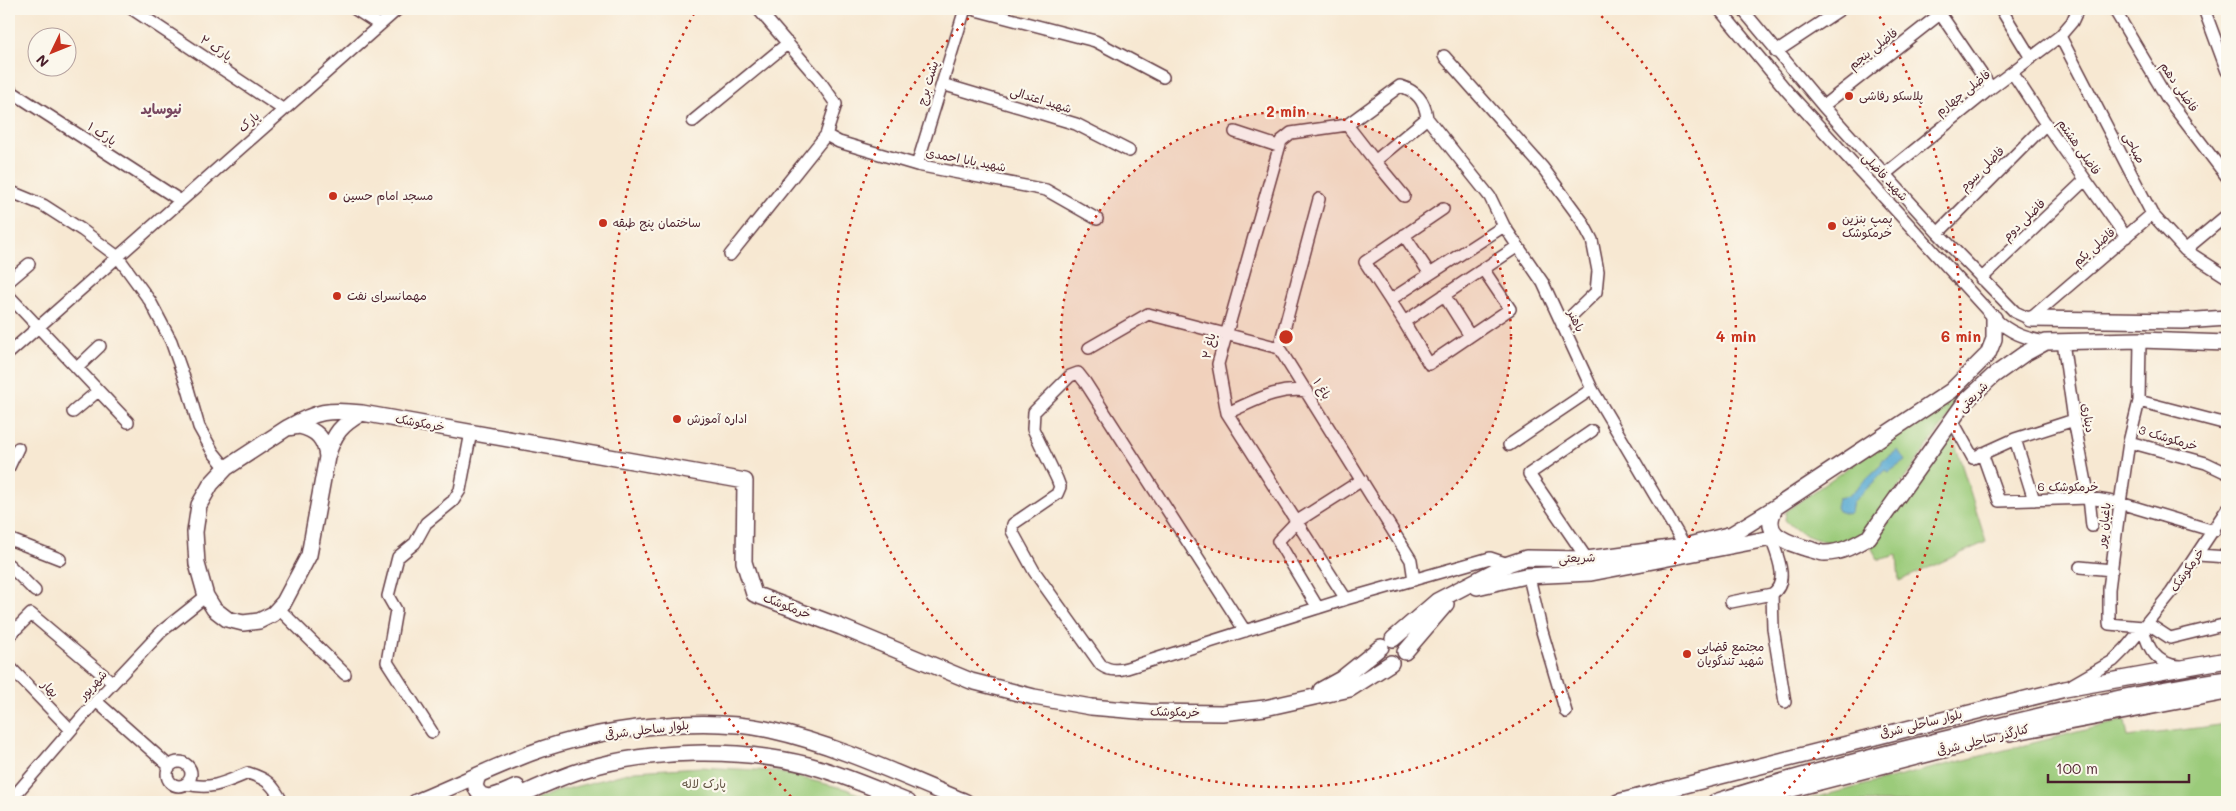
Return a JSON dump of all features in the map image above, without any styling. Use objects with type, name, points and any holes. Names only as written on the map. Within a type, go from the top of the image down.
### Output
[{"type":"main road","name":"شریعتی","points":[[1405,652],[1442,607],[1458,595],[1522,561],[1589,566],[1732,534],[1951,391],[1988,354],[1994,339],[1994,318]]},
{"type":"main road","points":[[2030,320],[2183,321],[2227,318]]},
{"type":"main road","name":"شریعتی","points":[[1307,698],[1341,679],[1437,601],[1479,583],[1774,538],[1824,553],[1848,550],[1868,537],[1965,402],[1993,376],[2024,354],[2046,342],[2140,340],[2227,343]]},
{"type":"main road","name":"خرمکوشک","points":[[206,596],[197,564],[195,532],[199,505],[211,484],[226,468],[287,428],[310,415],[336,410],[471,432],[745,482],[744,562],[754,594],[971,680],[1034,697],[1091,707],[1149,712],[1222,713],[1265,708],[1307,698]]},
{"type":"main road","points":[[206,596],[214,609],[227,619],[243,623],[259,621],[273,614],[284,602],[308,555],[327,457],[333,438],[345,423],[362,413]]},
{"type":"main road","points":[[287,428],[299,426],[310,428],[320,436],[326,446],[327,457]]},
{"type":"main road","points":[[1774,538],[1771,522],[1776,506]]},
{"type":"main road","points":[[1522,561],[1521,570],[1529,576]]},
{"type":"main road","points":[[1307,698],[1350,689],[1391,663],[1400,661],[1405,652],[1402,643],[1387,643],[1383,657],[1391,663]]},
{"type":"main road","name":"بلوار ساحلی شرقی","points":[[1623,801],[2065,688],[2183,666],[2227,660]]},
{"type":"main road","name":"بلوار ساحلی شرقی","points":[[1715,802],[1746,791],[1844,764],[2060,710],[2124,704],[2227,679]]},
{"type":"main road","name":"کنارگذر ساحلی شرقی","points":[[1742,802],[2124,704],[2227,692]]},
{"type":"main road","name":"بلوار ساحلی شرقی","points":[[416,802],[533,753],[579,739],[679,724],[723,724],[770,730],[814,743],[966,802]]},
{"type":"main road","points":[[479,775],[476,780],[476,790],[489,798],[552,772],[585,769],[622,761],[679,754],[721,754],[766,757],[808,766],[908,802]]},
{"type":"main road","points":[[505,802],[585,769]]},
{"type":"street","name":"پارک ۲","points":[[132,9],[284,110]]},
{"type":"street","points":[[356,9],[380,25]]},
{"type":"street","name":"پارک","points":[[9,353],[398,9]]},
{"type":"street","name":"پشت برج","points":[[917,165],[964,9]]},
{"type":"street","points":[[972,9],[1095,41],[1163,77]]},
{"type":"street","name":"شهید فاضلی","points":[[1719,9],[1805,111],[1994,318],[2007,330],[2026,338],[2046,342]]},
{"type":"street","name":"شهید فاضلی","points":[[1742,9],[1823,106],[1938,233],[2015,312],[2030,320]]},
{"type":"street","points":[[1776,52],[1841,9]]},
{"type":"street","points":[[2001,9],[2031,58]]},
{"type":"street","points":[[2060,36],[2072,22],[2078,9]]},
{"type":"street","name":"فاضلی دهم","points":[[2114,9],[2167,98],[2227,177]]},
{"type":"street","points":[[2204,9],[2227,71]]},
{"type":"street","points":[[730,255],[826,135],[836,104],[819,80],[760,10]]},
{"type":"street","points":[[1938,12],[1991,88]]},
{"type":"street","name":"فاضلی پنجم","points":[[1823,106],[1938,12]]},
{"type":"street","name":"فاضلی چهارم","points":[[1885,174],[1991,88],[2060,36]]},
{"type":"street","name":"صباحی","points":[[2060,36],[2152,214],[2185,250],[2227,277]]},
{"type":"street","points":[[693,121],[788,43]]},
{"type":"street","points":[[1444,56],[1543,168],[1582,221],[1592,240],[1598,271],[1596,292],[1562,325]]},
{"type":"street","name":"فاضلی هشتم","points":[[2012,72],[2046,124],[2126,237]]},
{"type":"street","name":"شهید اعتدالی","points":[[942,84],[1076,124],[1129,151]]},
{"type":"street","points":[[1235,132],[1278,146],[1280,141],[1291,133],[1347,125],[1400,86],[1411,89],[1418,95],[1426,109],[1427,118],[1375,161]]},
{"type":"street","name":"پارک ۱","points":[[9,90],[181,201]]},
{"type":"street","name":"باهنر","points":[[1427,118],[1490,197],[1504,226],[1543,283],[1592,389],[1685,546]]},
{"type":"street","name":"فاضلی سوم","points":[[1938,233],[2046,124]]},
{"type":"street","points":[[1347,125],[1404,196]]},
{"type":"street","name":"شهید بابا احمدی","points":[[826,135],[839,142],[917,165],[1046,190],[1097,219]]},
{"type":"street","name":"باغ ۲","points":[[1278,146],[1218,364],[1227,413],[1346,599]]},
{"type":"street","name":"فاضلی دوم","points":[[1981,279],[2085,180]]},
{"type":"street","points":[[9,191],[43,206],[82,230],[118,257],[150,301],[172,341],[199,428],[213,452],[226,468]]},
{"type":"street","points":[[1089,348],[1148,314],[1279,348],[1320,198]]},
{"type":"street","points":[[1442,209],[1365,262],[1429,364],[1510,310],[1483,269]]},
{"type":"street","name":"فاضلی یکم","points":[[2030,320],[2152,214]]},
{"type":"street","points":[[2185,250],[2227,215]]},
{"type":"street","points":[[1390,300],[1504,226]]},
{"type":"street","points":[[1404,235],[1430,274]]},
{"type":"street","points":[[1404,322],[1518,246]]},
{"type":"street","points":[[9,281],[29,264]]},
{"type":"street","points":[[1444,295],[1470,336]]},
{"type":"street","points":[[9,296],[128,422]]},
{"type":"street","points":[[2054,301],[2051,307],[2052,316],[2064,321]]},
{"type":"street","name":"باغبان پور","points":[[2140,340],[2139,401],[2129,442],[2120,503],[2112,570],[2109,624],[2145,625]]},
{"type":"street","name":"دیناری","points":[[2064,342],[2074,420],[2089,498],[2092,526]]},
{"type":"street","points":[[77,368],[100,346]]},
{"type":"street","name":"باغ ۱","points":[[1279,348],[1411,560],[1414,580]]},
{"type":"street","points":[[1245,631],[1085,382],[1078,373],[1070,376],[1034,412],[1032,429],[1058,479],[1060,487],[1057,494],[1013,524],[1012,531],[1034,571],[1101,665],[1107,669],[1118,670],[1127,668],[1245,631],[1318,608],[1346,599],[1490,558],[1522,561]]},
{"type":"street","points":[[1227,413],[1275,392],[1290,389],[1307,391]]},
{"type":"street","points":[[1509,445],[1592,389]]},
{"type":"street","points":[[73,412],[98,390]]},
{"type":"street","points":[[2139,401],[2227,424]]},
{"type":"street","points":[[1952,420],[1972,458],[2015,439],[2074,420]]},
{"type":"street","points":[[1589,566],[1529,474],[1592,431]]},
{"type":"street","points":[[432,732],[387,662],[396,610],[388,596],[398,557],[415,543],[426,522],[453,501],[460,490],[471,432]]},
{"type":"street","points":[[2015,439],[2034,500]]},
{"type":"street","name":"خرمکوشک 3","points":[[2129,442],[2206,464],[2227,473]]},
{"type":"street","points":[[9,467],[18,448]]},
{"type":"street","name":"خرمکوشک 6","points":[[1982,454],[1999,501],[2089,498],[2120,503],[2214,531]]},
{"type":"street","points":[[1318,608],[1278,541],[1296,522],[1362,480]]},
{"type":"street","name":"خرمکوشک","points":[[2065,688],[2113,661],[2145,625],[2198,555],[2227,509]]},
{"type":"street","points":[[1731,602],[1772,594],[1777,590],[1781,578],[1774,538]]},
{"type":"street","points":[[9,539],[60,559]]},
{"type":"street","points":[[2198,555],[2227,557]]},
{"type":"street","points":[[9,565],[35,592]]},
{"type":"street","points":[[2080,567],[2112,570]]},
{"type":"street","points":[[1529,576],[1541,628],[1566,712]]},
{"type":"street","points":[[1772,594],[1773,628],[1785,702]]},
{"type":"street","name":"شهریور","points":[[9,802],[96,701],[162,631],[206,596]]},
{"type":"street","points":[[278,608],[344,674]]},
{"type":"street","points":[[9,636],[31,614],[113,683]]},
{"type":"street","points":[[2145,625],[2170,638],[2227,624]]},
{"type":"street","points":[[2145,625],[2150,650],[2158,660],[2170,666],[2183,666]]},
{"type":"street","name":"بهار","points":[[9,666],[71,730]]},
{"type":"street","points":[[96,701],[169,766]]},
{"type":"street","points":[[186,784],[191,773],[188,765],[180,761],[169,766],[166,773],[168,781],[178,786],[186,784],[200,788],[215,786],[248,773],[274,786],[282,802]]},
{"type":"green space","points":[[1954,394],[1961,399],[1866,533],[1846,545],[1837,544],[1806,535],[1785,520],[1786,511]]},
{"type":"green space","points":[[1952,434],[1986,542],[1899,581],[1897,555],[1878,560],[1869,543],[1878,535]]},
{"type":"green space","points":[[2125,720],[2128,737],[2227,724],[2227,802],[1797,802]]},
{"type":"green space","name":"پارک لاله","points":[[700,767],[774,771],[846,789],[878,802],[531,802],[555,792],[635,771]]},
{"type":"water","points":[[1898,450],[1905,461],[1889,472],[1886,470],[1853,502],[1851,512],[1847,514],[1838,511],[1836,507],[1838,498],[1848,496],[1882,464],[1881,462]]},
{"type":"place","name":"پلاسکو رفاشی","points":[[1849,96]]},
{"type":"place","name":"مسجد امام حسین","points":[[333,196]]},
{"type":"place","name":"ساختمان پنج طبقه","points":[[603,223]]},
{"type":"place","name":"پمپ بنزین خرمکوشک","points":[[1832,226]]},
{"type":"place","name":"مهمانسرای نفت","points":[[337,296]]},
{"type":"place","name":"اداره آموزش","points":[[677,419]]},
{"type":"place","name":"مجتمع قضایی شهید تندگویان","points":[[1687,654]]},
{"type":"district","name":"نیوساید","points":[[161,109]]}]
